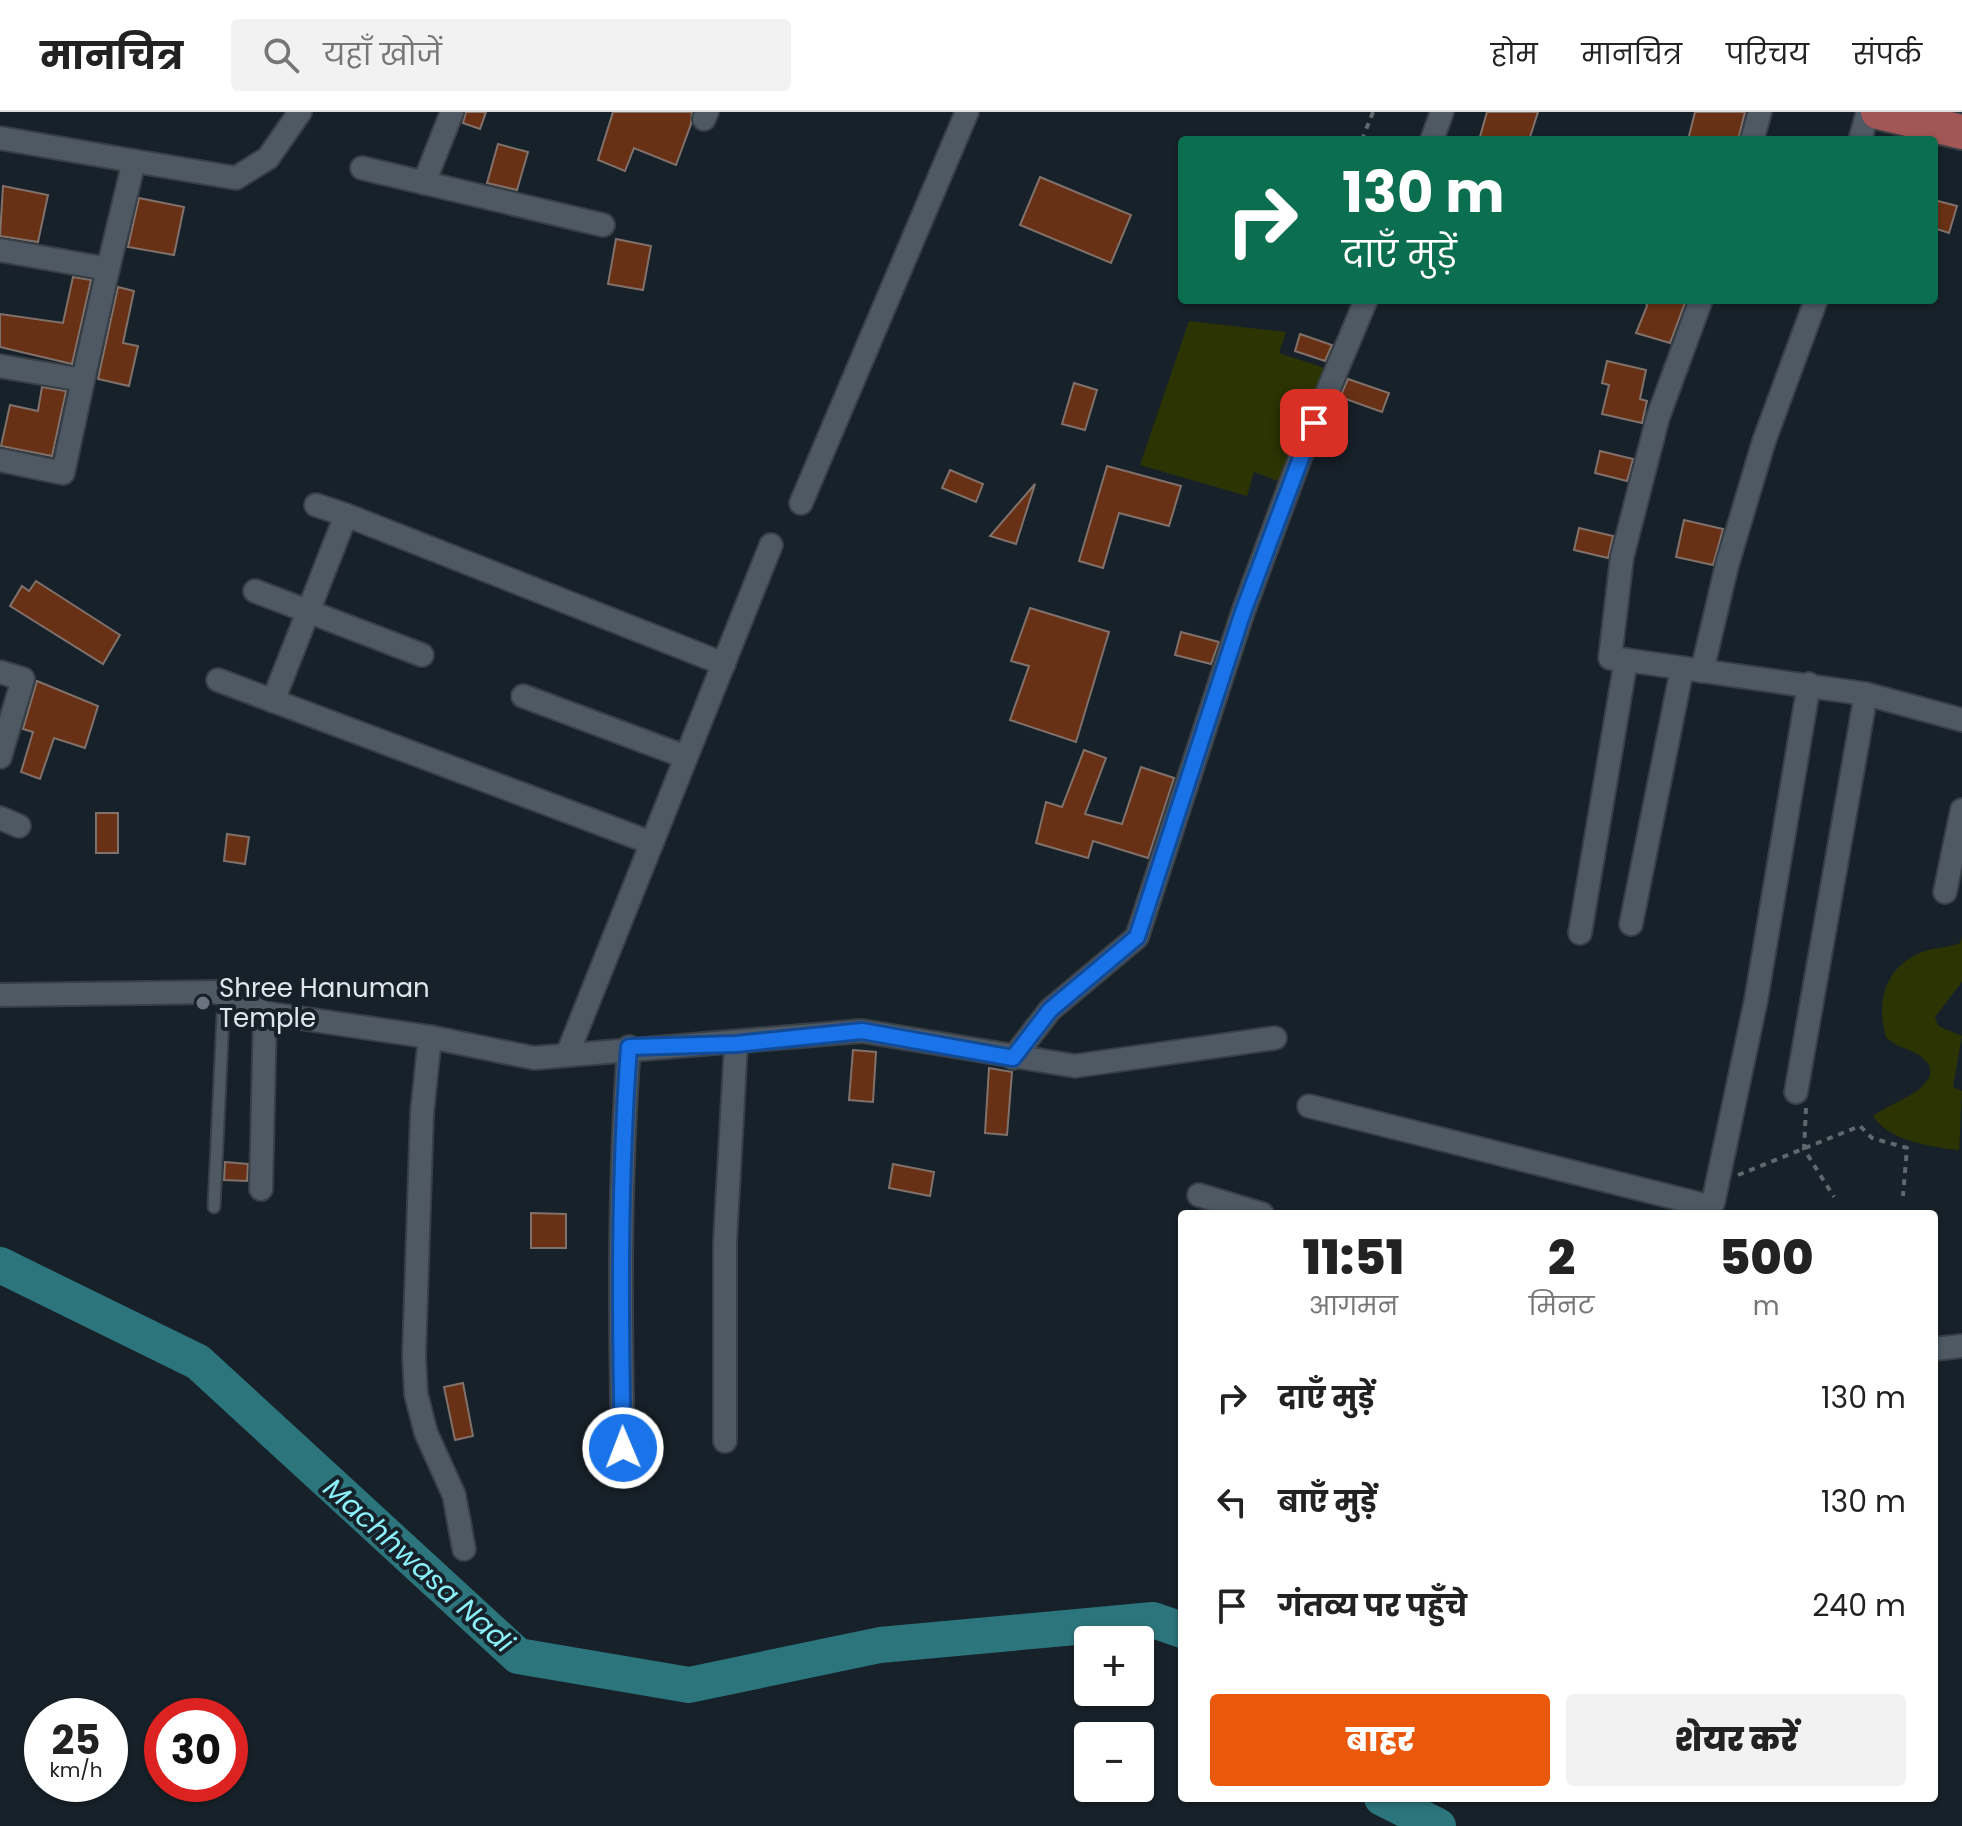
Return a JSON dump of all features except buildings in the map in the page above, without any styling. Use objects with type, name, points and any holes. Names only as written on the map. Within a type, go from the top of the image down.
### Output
[{"type":"main road","points":[[1878,112],[1962,132]]},
{"type":"street","points":[[0,138],[236,178],[268,158],[300,112]]},
{"type":"street","points":[[424,183],[452,112]]},
{"type":"street","points":[[801,503],[967,112]]},
{"type":"street","points":[[1433,136],[1442,112]]},
{"type":"street","points":[[1753,136],[1760,112]]},
{"type":"street","points":[[1861,136],[1868,112]]},
{"type":"street","points":[[0,460],[63,473],[134,161]]},
{"type":"street","points":[[362,168],[603,225]]},
{"type":"street","points":[[0,250],[108,269]]},
{"type":"street","points":[[1013,1058],[1050,1010],[1137,937],[1243,612],[1329,382],[1364,304]]},
{"type":"street","points":[[1700,304],[1658,417],[1622,557],[1610,658],[1866,694],[1962,720]]},
{"type":"street","points":[[1631,924],[1692,670],[1764,441],[1815,304]]},
{"type":"street","points":[[0,366],[83,380]]},
{"type":"street","points":[[316,505],[724,664]]},
{"type":"street","points":[[273,701],[346,515]]},
{"type":"street","points":[[567,1055],[771,545]]},
{"type":"street","points":[[255,591],[422,655]]},
{"type":"street","points":[[1580,933],[1626,660]]},
{"type":"street","points":[[0,672],[23,679],[0,757]]},
{"type":"street","points":[[218,680],[652,843]]},
{"type":"street","points":[[1309,1106],[1708,1206],[1715,1200],[1756,1000],[1809,684]]},
{"type":"street","points":[[1797,1086],[1866,694]]},
{"type":"street","points":[[523,696],[686,757]]},
{"type":"street","points":[[1945,892],[1962,810]]},
{"type":"street","points":[[0,995],[100,992],[224,995],[265,1013],[430,1037],[534,1058],[629,1047],[736,1044],[862,1031],[1075,1066],[1275,1038]]},
{"type":"street","points":[[261,1189],[265,1013]]},
{"type":"street","points":[[430,1037],[422,1113],[414,1356],[416,1394],[426,1433],[454,1495],[464,1549]]},
{"type":"street","points":[[725,1441],[725,1242],[736,1044]]},
{"type":"street","points":[[623,1448],[620,1206],[629,1047]]},
{"type":"street","points":[[1199,1195],[1249,1210]]},
{"type":"street","points":[[1938,1349],[1962,1346]]},
{"type":"lane","points":[[214,1207],[224,995]]},
{"type":"path","points":[[1364,136],[1373,112]]},
{"type":"path","points":[[1797,1086],[1806,1099],[1804,1149],[1834,1197]]},
{"type":"path","points":[[1720,1178],[1752,1172],[1856,1126],[1865,1128],[1872,1138],[1907,1148],[1903,1196]]},
{"type":"green space","points":[[1189,321],[1286,332],[1279,353],[1325,368],[1281,482],[1254,472],[1247,496],[1140,465]]},
{"type":"green space","points":[[1962,936],[1962,982],[1935,1017],[1938,1026],[1962,1036],[1953,1087],[1962,1091],[1959,1150],[1924,1145],[1900,1137],[1880,1125],[1873,1116],[1916,1092],[1930,1075],[1929,1065],[1919,1055],[1886,1037],[1882,1009],[1888,984],[1894,973],[1914,956],[1960,943]]},
{"type":"waterway","name":"Machhwasa Nadi","points":[[0,1265],[198,1362],[518,1656],[689,1685],[880,1645],[1153,1620],[1178,1629]]},
{"type":"waterway","name":"Machhwasa Nadi","points":[[1390,1802],[1438,1826]]},
{"type":"place","name":"Shree Hanuman Temple","points":[[203,1003]]},
{"type":"route","points":[[623,1448],[619,1250],[621,1147],[629,1047],[736,1044],[862,1031],[1013,1058],[1059,1001],[1137,937],[1243,612],[1314,423]]}]
